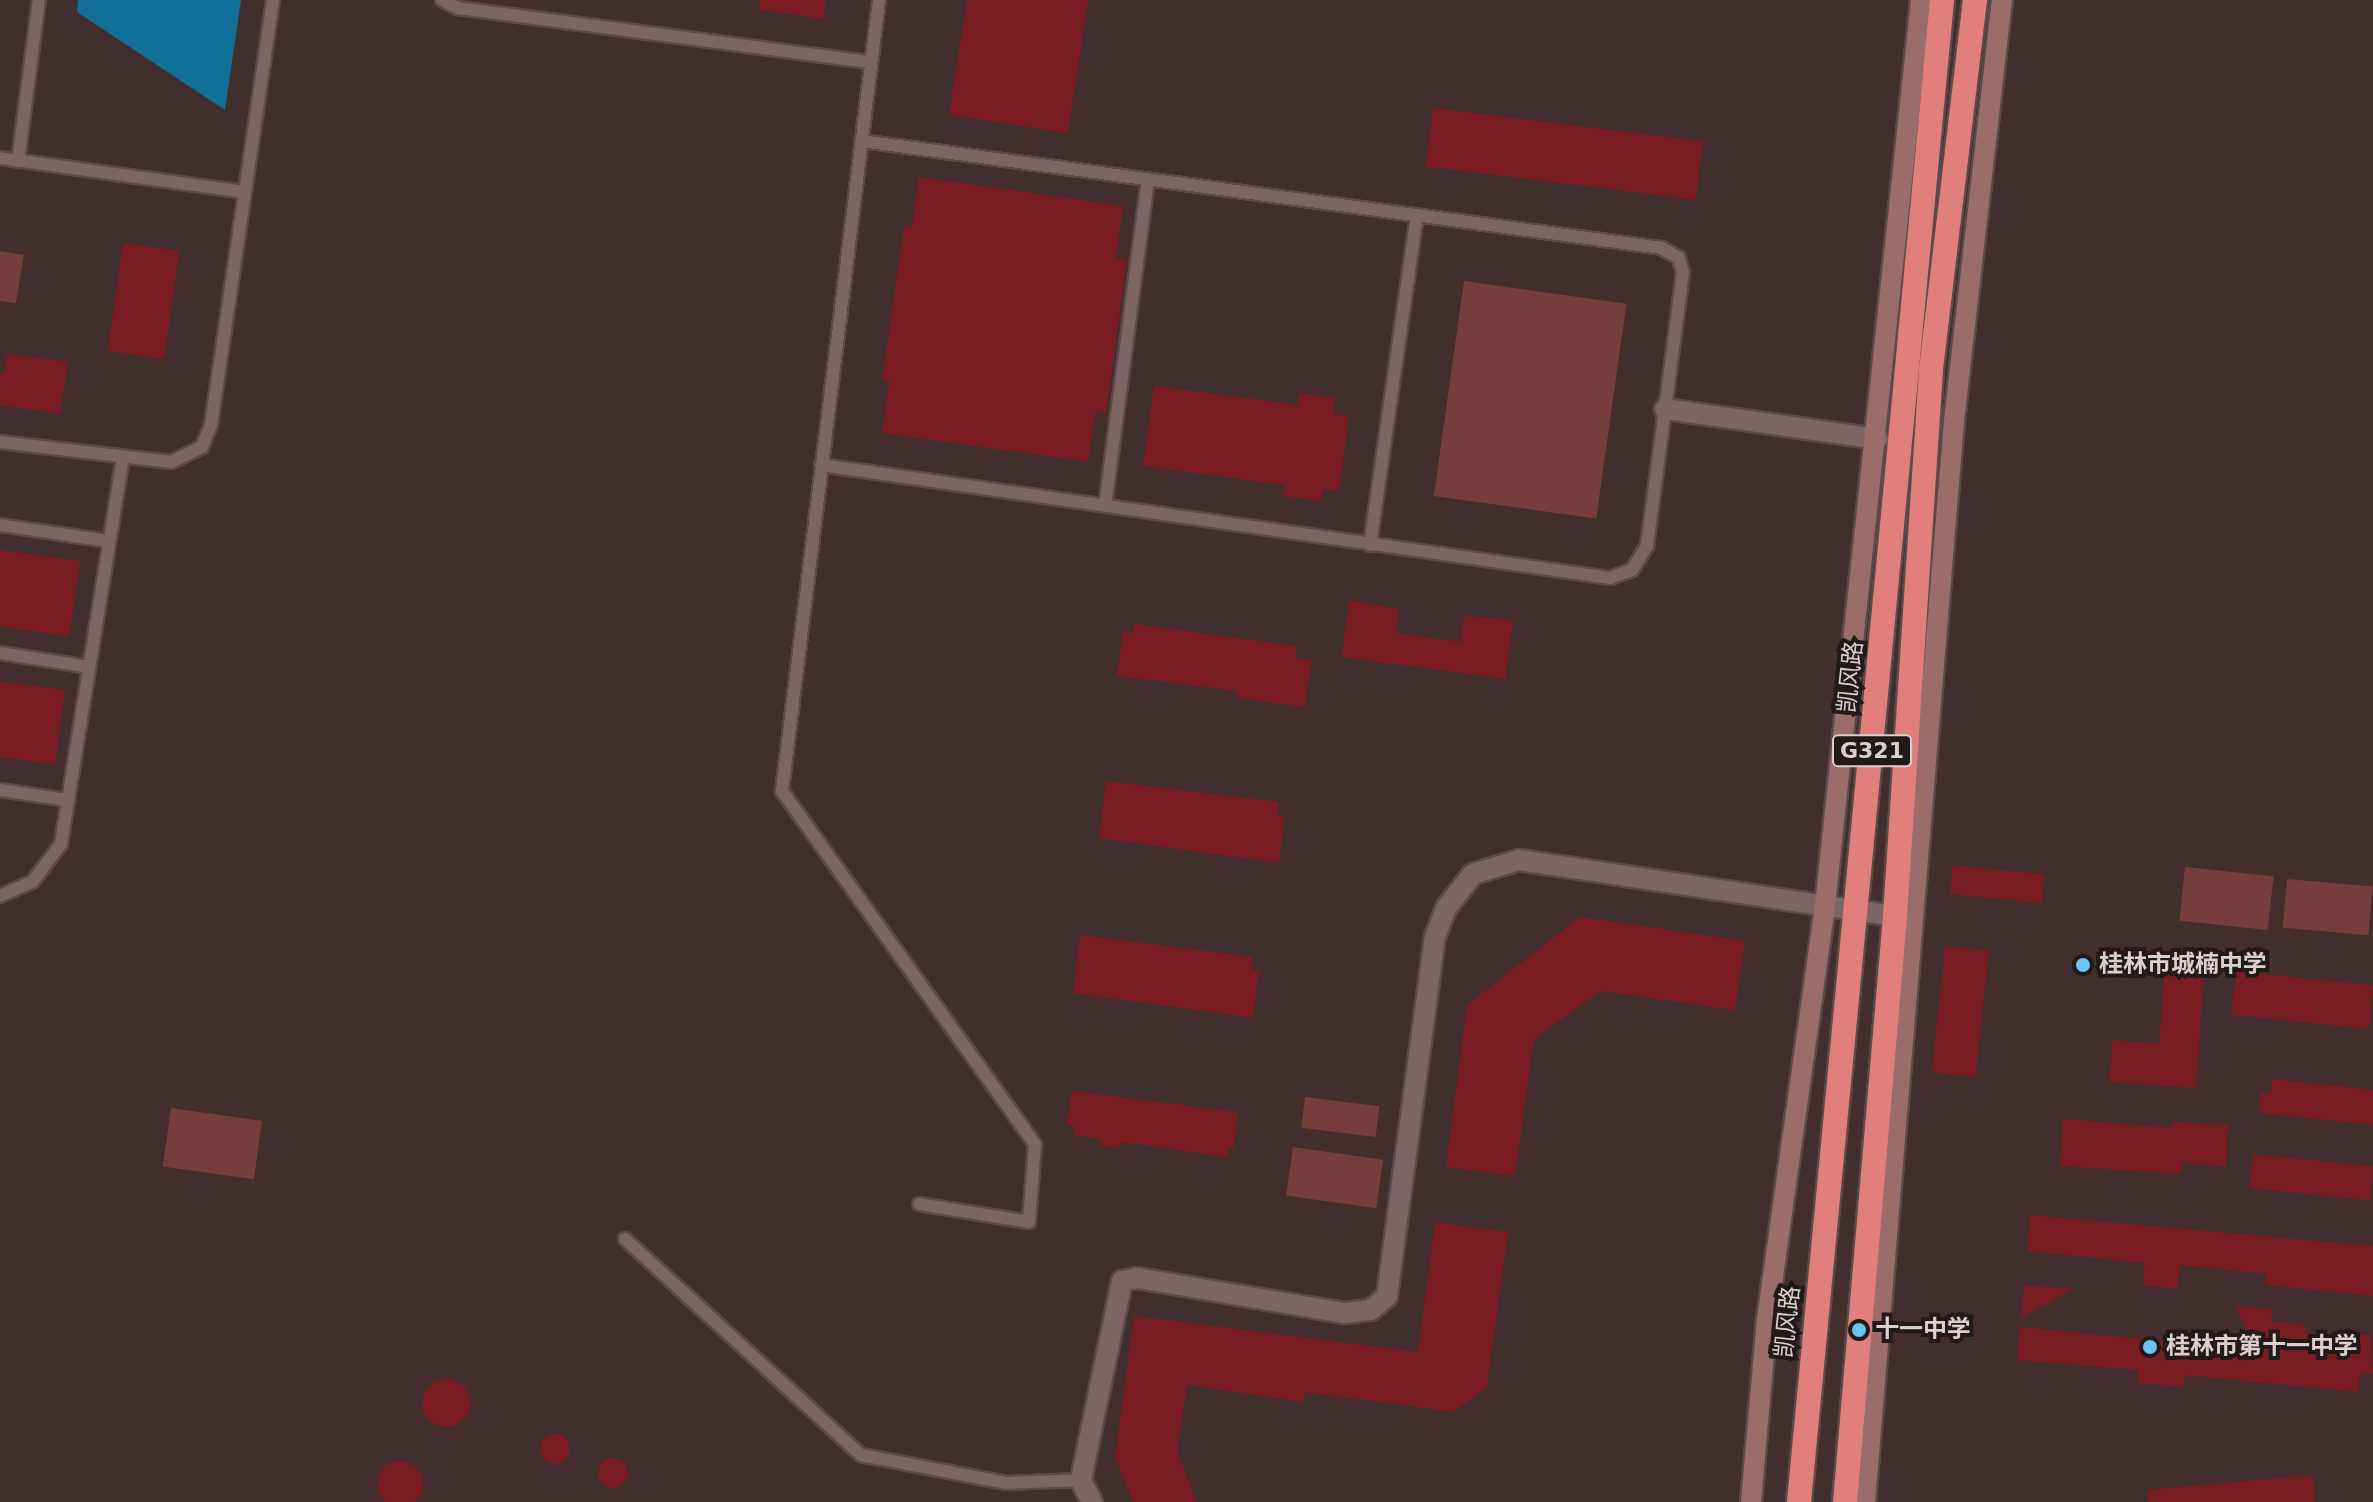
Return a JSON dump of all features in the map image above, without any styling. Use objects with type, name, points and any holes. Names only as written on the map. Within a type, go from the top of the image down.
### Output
[{"type":"highway","name":"凯风路","points":[[1799,1502],[1942,0]]},
{"type":"highway","name":"G321","points":[[1845,1502],[1895,916],[1931,369],[1975,0]]},
{"type":"street","points":[[1751,1502],[1767,1319],[1825,906],[1878,439],[1921,0]]},
{"type":"street","points":[[1865,1502],[1954,421],[2002,0]]},
{"type":"street","points":[[1665,409],[1878,439]]},
{"type":"street","points":[[1092,1502],[1081,1480],[1122,1281],[1137,1278],[1345,1313],[1371,1310],[1383,1302],[1392,1284],[1435,937],[1446,908],[1473,874],[1519,860],[1895,916]]},
{"type":"lane","points":[[18,161],[39,0]]},
{"type":"lane","points":[[0,442],[123,459],[181,460],[196,452],[208,436],[273,0]]},
{"type":"lane","points":[[442,0],[458,8],[870,62]]},
{"type":"lane","points":[[879,0],[782,791],[1035,1145],[1029,1222],[919,1204]]},
{"type":"lane","points":[[821,465],[1597,578],[1627,573],[1647,546],[1683,267],[1675,254],[1662,248],[861,141]]},
{"type":"lane","points":[[0,158],[245,192]]},
{"type":"lane","points":[[1105,506],[1148,180]]},
{"type":"lane","points":[[1370,545],[1417,215]]},
{"type":"lane","points":[[0,896],[33,881],[54,858],[68,800],[123,459]]},
{"type":"lane","points":[[0,525],[109,541]]},
{"type":"lane","points":[[0,653],[89,667]]},
{"type":"lane","points":[[0,790],[68,800]]},
{"type":"lane","points":[[625,1239],[861,1455],[1006,1483],[1081,1480]]},
{"type":"shaded area","points":[[0,251],[24,255],[16,303],[0,301]]},
{"type":"shaded area","points":[[1464,281],[1626,304],[1596,519],[1434,496]]},
{"type":"shaded area","points":[[2185,867],[2274,876],[2268,930],[2179,921]]},
{"type":"shaded area","points":[[2287,879],[2373,886],[2368,935],[2283,928]]},
{"type":"shaded area","points":[[1305,1097],[1379,1106],[1376,1137],[1301,1128]]},
{"type":"shaded area","points":[[171,1108],[262,1121],[254,1179],[163,1166]]},
{"type":"shaded area","points":[[1293,1147],[1383,1160],[1376,1208],[1286,1196]]},
{"type":"water","points":[[78,0],[241,0],[225,110],[77,12]]},
{"type":"building","points":[[760,0],[826,0],[824,19],[760,10]]},
{"type":"building","points":[[967,0],[1088,0],[1068,133],[949,115]]},
{"type":"building","points":[[1433,108],[1703,141],[1696,200],[1426,167]]},
{"type":"building","points":[[919,177],[1123,206],[1116,258],[1127,260],[1106,413],[1095,412],[1088,462],[882,433],[889,382],[882,381],[904,226],[912,227]]},
{"type":"building","points":[[123,243],[179,251],[164,359],[108,351]]},
{"type":"building","points":[[7,354],[68,362],[60,414],[0,405],[0,374],[4,374]]},
{"type":"building","points":[[1154,386],[1298,405],[1299,393],[1335,398],[1333,414],[1349,416],[1339,491],[1323,489],[1321,501],[1283,496],[1284,485],[1143,466]]},
{"type":"building","points":[[0,550],[80,561],[70,637],[0,627]]},
{"type":"building","points":[[1349,600],[1399,609],[1396,633],[1460,642],[1464,616],[1513,620],[1505,679],[1342,657]]},
{"type":"building","points":[[1134,624],[1297,646],[1296,659],[1312,660],[1305,707],[1236,698],[1237,691],[1117,676],[1123,632],[1133,633]]},
{"type":"building","points":[[0,681],[65,690],[55,765],[0,757]]},
{"type":"building","points":[[1106,781],[1279,802],[1277,815],[1285,816],[1279,863],[1099,838]]},
{"type":"building","points":[[1953,865],[2044,875],[2041,903],[1950,894]]},
{"type":"building","points":[[1580,917],[1745,941],[1735,1010],[1601,991],[1534,1039],[1515,1176],[1446,1167],[1467,1005]]},
{"type":"building","points":[[1080,935],[1253,957],[1251,970],[1259,971],[1253,1018],[1073,993]]},
{"type":"building","points":[[1945,946],[1989,951],[1975,1077],[1932,1072]]},
{"type":"building","points":[[2179,950],[2206,952],[2196,1088],[2109,1082],[2113,1040],[2159,1044],[2166,956],[2179,956]]},
{"type":"building","points":[[2236,971],[2373,985],[2369,1029],[2231,1015]]},
{"type":"building","points":[[2272,1079],[2373,1090],[2373,1125],[2259,1113],[2261,1092],[2270,1093]]},
{"type":"building","points":[[1072,1091],[1238,1112],[1234,1148],[1229,1147],[1227,1157],[1121,1142],[1120,1148],[1100,1146],[1101,1139],[1073,1135],[1075,1126],[1067,1125]]},
{"type":"building","points":[[2063,1119],[2172,1128],[2172,1122],[2228,1125],[2226,1166],[2182,1163],[2181,1174],[2060,1166]]},
{"type":"building","points":[[2253,1154],[2373,1167],[2370,1200],[2249,1188]]},
{"type":"building","points":[[2030,1215],[2373,1246],[2373,1296],[2265,1285],[2266,1274],[2180,1265],[2177,1289],[2143,1285],[2145,1263],[2027,1251]]},
{"type":"building","points":[[1435,1222],[1508,1232],[1487,1387],[1454,1412],[1305,1392],[1304,1402],[1187,1385],[1177,1452],[1197,1502],[1133,1502],[1115,1457],[1134,1316],[1418,1352]]},
{"type":"building","points":[[2024,1285],[2074,1289],[2021,1318]]},
{"type":"building","points":[[2235,1306],[2272,1309],[2271,1321],[2305,1324],[2305,1333],[2345,1339],[2346,1334],[2370,1335],[2373,1374],[2360,1373],[2358,1392],[2185,1375],[2183,1387],[2137,1383],[2138,1370],[2017,1360],[2020,1327],[2255,1350]]},
{"type":"building","points":[[446,1379],[463,1386],[470,1403],[463,1420],[446,1427],[429,1420],[422,1403],[429,1386]]},
{"type":"building","points":[[555,1434],[566,1438],[570,1449],[566,1460],[555,1464],[544,1460],[540,1449],[544,1438]]},
{"type":"building","points":[[613,1458],[624,1462],[628,1473],[624,1484],[613,1488],[602,1484],[598,1473],[602,1462]]},
{"type":"building","points":[[400,1461],[416,1468],[423,1484],[416,1500],[400,1507],[384,1500],[377,1484],[384,1468]]},
{"type":"building","points":[[2313,1475],[2315,1502],[2148,1502],[2148,1490]]},
{"type":"place","name":"桂林市城楠中学","points":[[2083,965]]},
{"type":"place","name":"十一中学","points":[[1859,1330]]},
{"type":"place","name":"桂林市第十一中学","points":[[2150,1347]]}]
